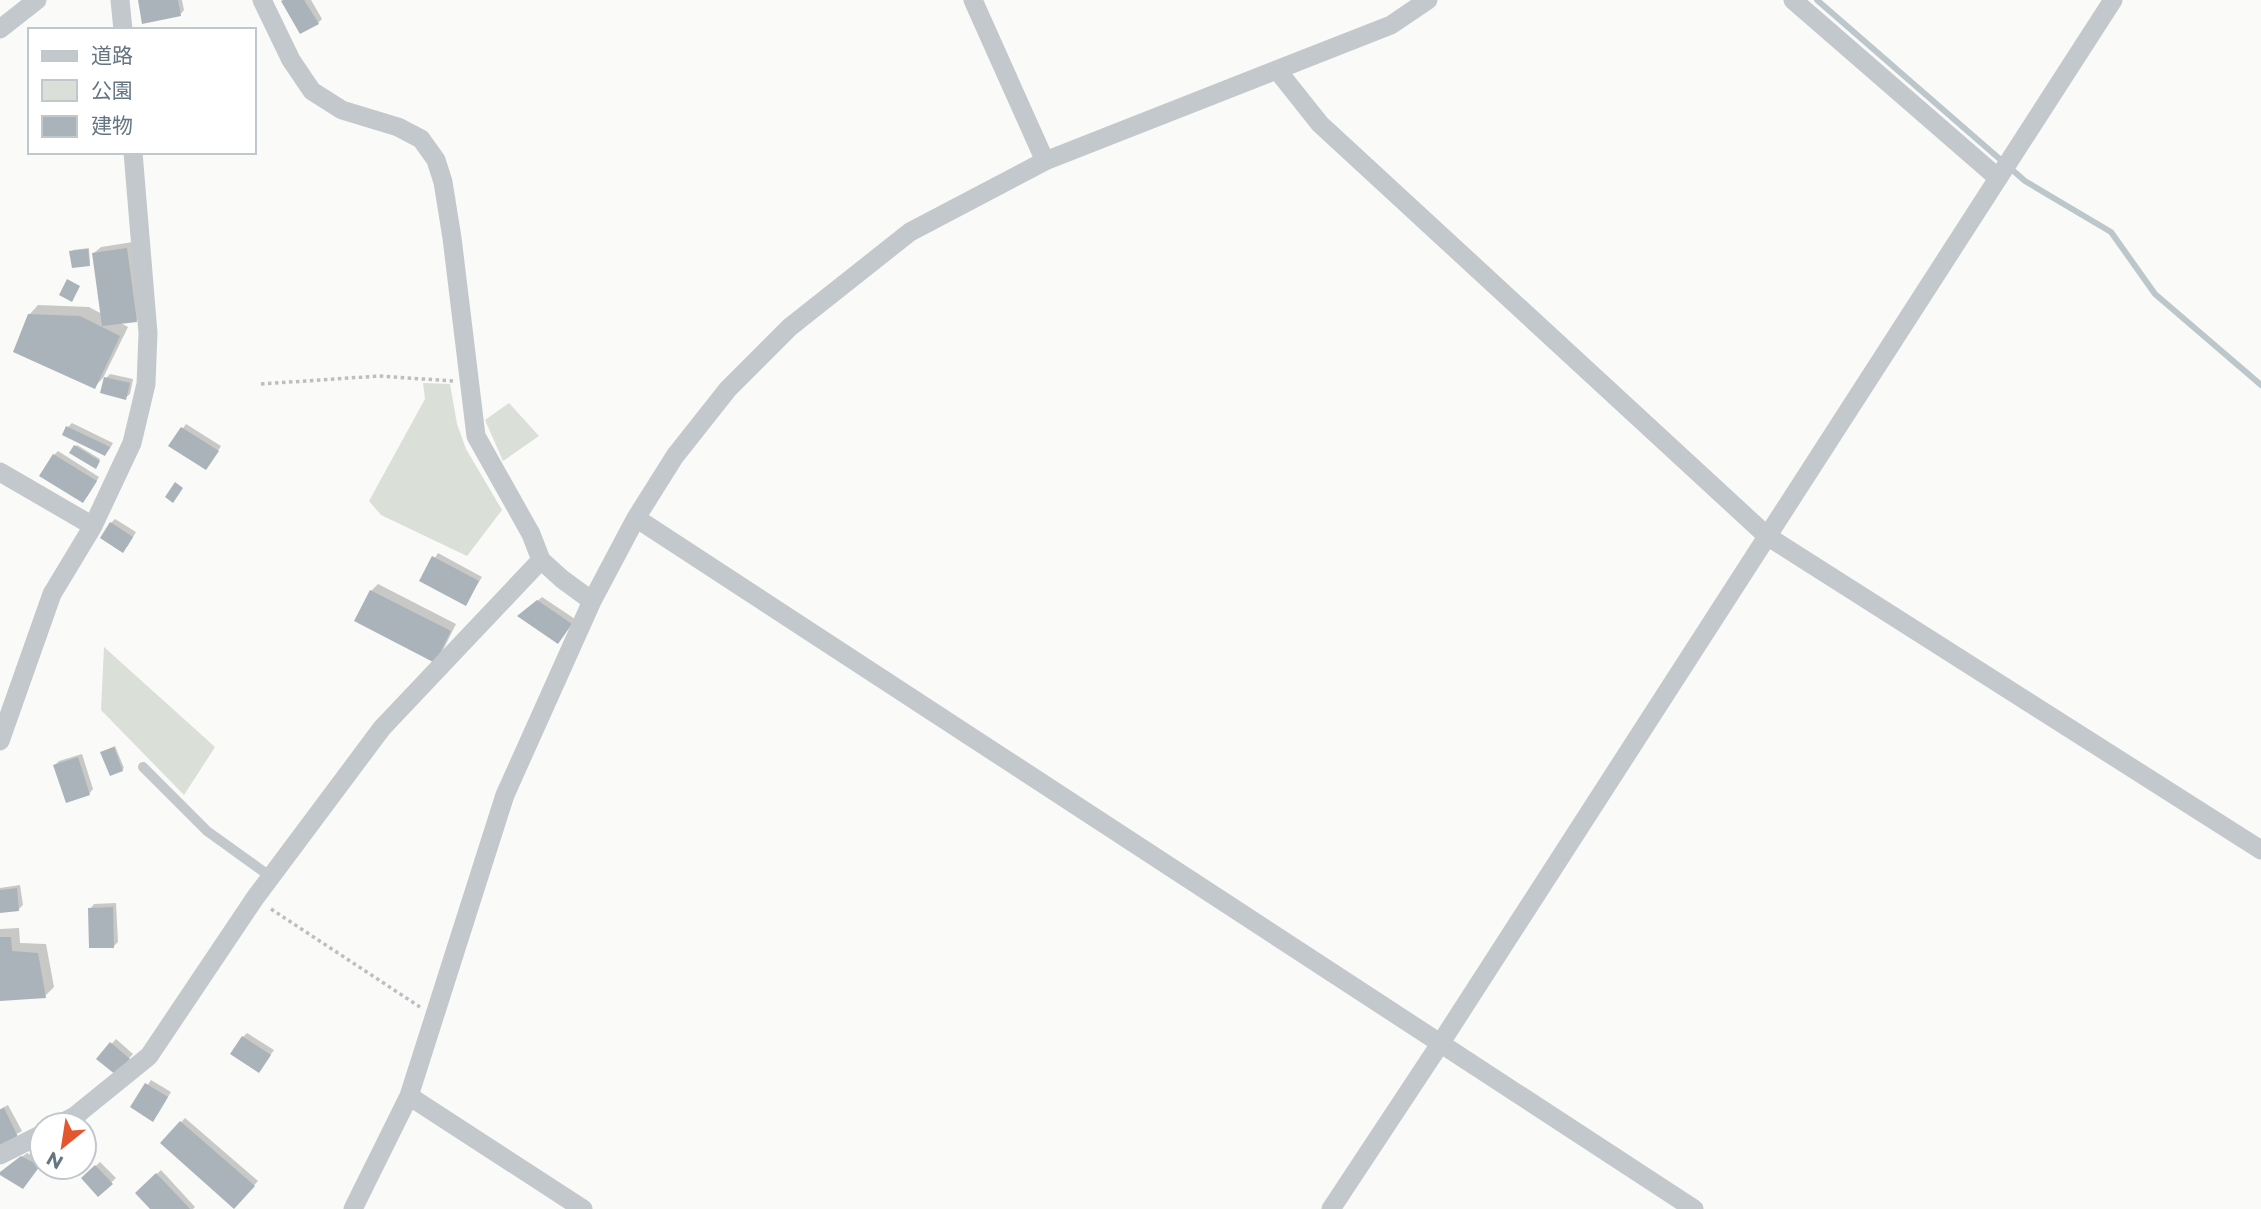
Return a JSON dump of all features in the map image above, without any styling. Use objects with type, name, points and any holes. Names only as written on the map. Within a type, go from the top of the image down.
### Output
[{"type":"street","points":[[0,29],[37,0]]},
{"type":"street","points":[[120,0],[122,28]]},
{"type":"street","points":[[262,0],[291,60],[312,91],[341,110],[398,127],[421,139],[436,160],[443,182],[452,238],[477,436],[531,534],[541,560],[592,601]]},
{"type":"street","points":[[973,0],[1045,161]]},
{"type":"street","points":[[353,1209],[409,1096],[505,794],[592,601],[636,518],[675,456],[728,389],[790,327],[910,232],[1045,161],[1391,25],[1428,0]]},
{"type":"street","points":[[1793,0],[2004,168]]},
{"type":"street","points":[[1331,1209],[2113,0]]},
{"type":"street","points":[[1277,70],[1320,124],[1767,536],[2261,850]]},
{"type":"street","points":[[0,741],[52,594],[93,526],[132,443],[146,384],[148,333],[133,154]]},
{"type":"street","points":[[0,472],[93,526]]},
{"type":"street","points":[[636,518],[1695,1209]]},
{"type":"street","points":[[81,1111],[149,1056],[255,898],[382,728],[541,560]]},
{"type":"street","points":[[409,1096],[583,1209]]},
{"type":"street","points":[[0,1155],[28,1140]]},
{"type":"lane","points":[[143,767],[207,831],[271,877]]},
{"type":"path","points":[[261,384],[379,376],[469,382]]},
{"type":"path","points":[[255,898],[435,1017]]},
{"type":"green space","points":[[423,383],[450,384],[457,424],[466,449],[502,510],[467,556],[381,515],[369,501],[425,399]]},
{"type":"green space","points":[[509,403],[539,436],[503,461],[485,420]]},
{"type":"green space","points":[[104,647],[215,747],[184,795],[101,710]]},
{"type":"building","points":[[138,0],[178,0],[181,16],[142,24]]},
{"type":"building","points":[[304,0],[319,24],[300,34],[281,1]]},
{"type":"building","points":[[127,248],[137,322],[102,326],[92,253]]},
{"type":"building","points":[[88,249],[90,266],[72,268],[69,251]]},
{"type":"building","points":[[67,279],[80,286],[72,302],[59,295]]},
{"type":"building","points":[[28,314],[80,316],[120,336],[95,389],[13,352]]},
{"type":"building","points":[[104,377],[130,383],[126,400],[100,393]]},
{"type":"building","points":[[66,426],[110,447],[105,456],[62,435]]},
{"type":"building","points":[[181,427],[219,451],[206,470],[168,446]]},
{"type":"building","points":[[74,445],[100,461],[96,469],[69,453]]},
{"type":"building","points":[[53,454],[97,481],[83,503],[39,476]]},
{"type":"building","points":[[175,482],[183,488],[173,503],[165,497]]},
{"type":"building","points":[[110,522],[133,537],[123,553],[100,538]]},
{"type":"building","points":[[432,556],[479,581],[466,606],[419,581]]},
{"type":"building","points":[[370,590],[451,631],[435,663],[354,621]]},
{"type":"building","points":[[537,600],[572,624],[558,644],[517,616]]},
{"type":"building","points":[[114,747],[123,771],[110,776],[100,752]]},
{"type":"building","points":[[78,757],[90,795],[66,803],[53,765]]},
{"type":"building","points":[[17,888],[19,911],[0,913],[0,890]]},
{"type":"building","points":[[113,907],[114,948],[89,948],[88,908]]},
{"type":"building","points":[[0,937],[11,937],[12,951],[38,953],[46,998],[0,1001]]},
{"type":"building","points":[[242,1036],[271,1055],[259,1073],[230,1054]]},
{"type":"building","points":[[110,1042],[130,1059],[116,1075],[96,1059]]},
{"type":"building","points":[[145,1083],[168,1097],[153,1122],[130,1107]]},
{"type":"building","points":[[4,1108],[18,1137],[0,1146],[0,1110]]},
{"type":"building","points":[[180,1121],[255,1186],[234,1209],[160,1143]]},
{"type":"building","points":[[21,1156],[28,1160],[29,1181],[23,1189],[0,1175],[0,1172]]},
{"type":"building","points":[[98,1168],[113,1184],[98,1197],[84,1181],[98,1181]]},
{"type":"building","points":[[156,1173],[190,1209],[150,1209],[135,1193]]},
{"type":"waterway","points":[[1817,0],[2025,181],[2111,232],[2155,294],[2261,385]]}]
